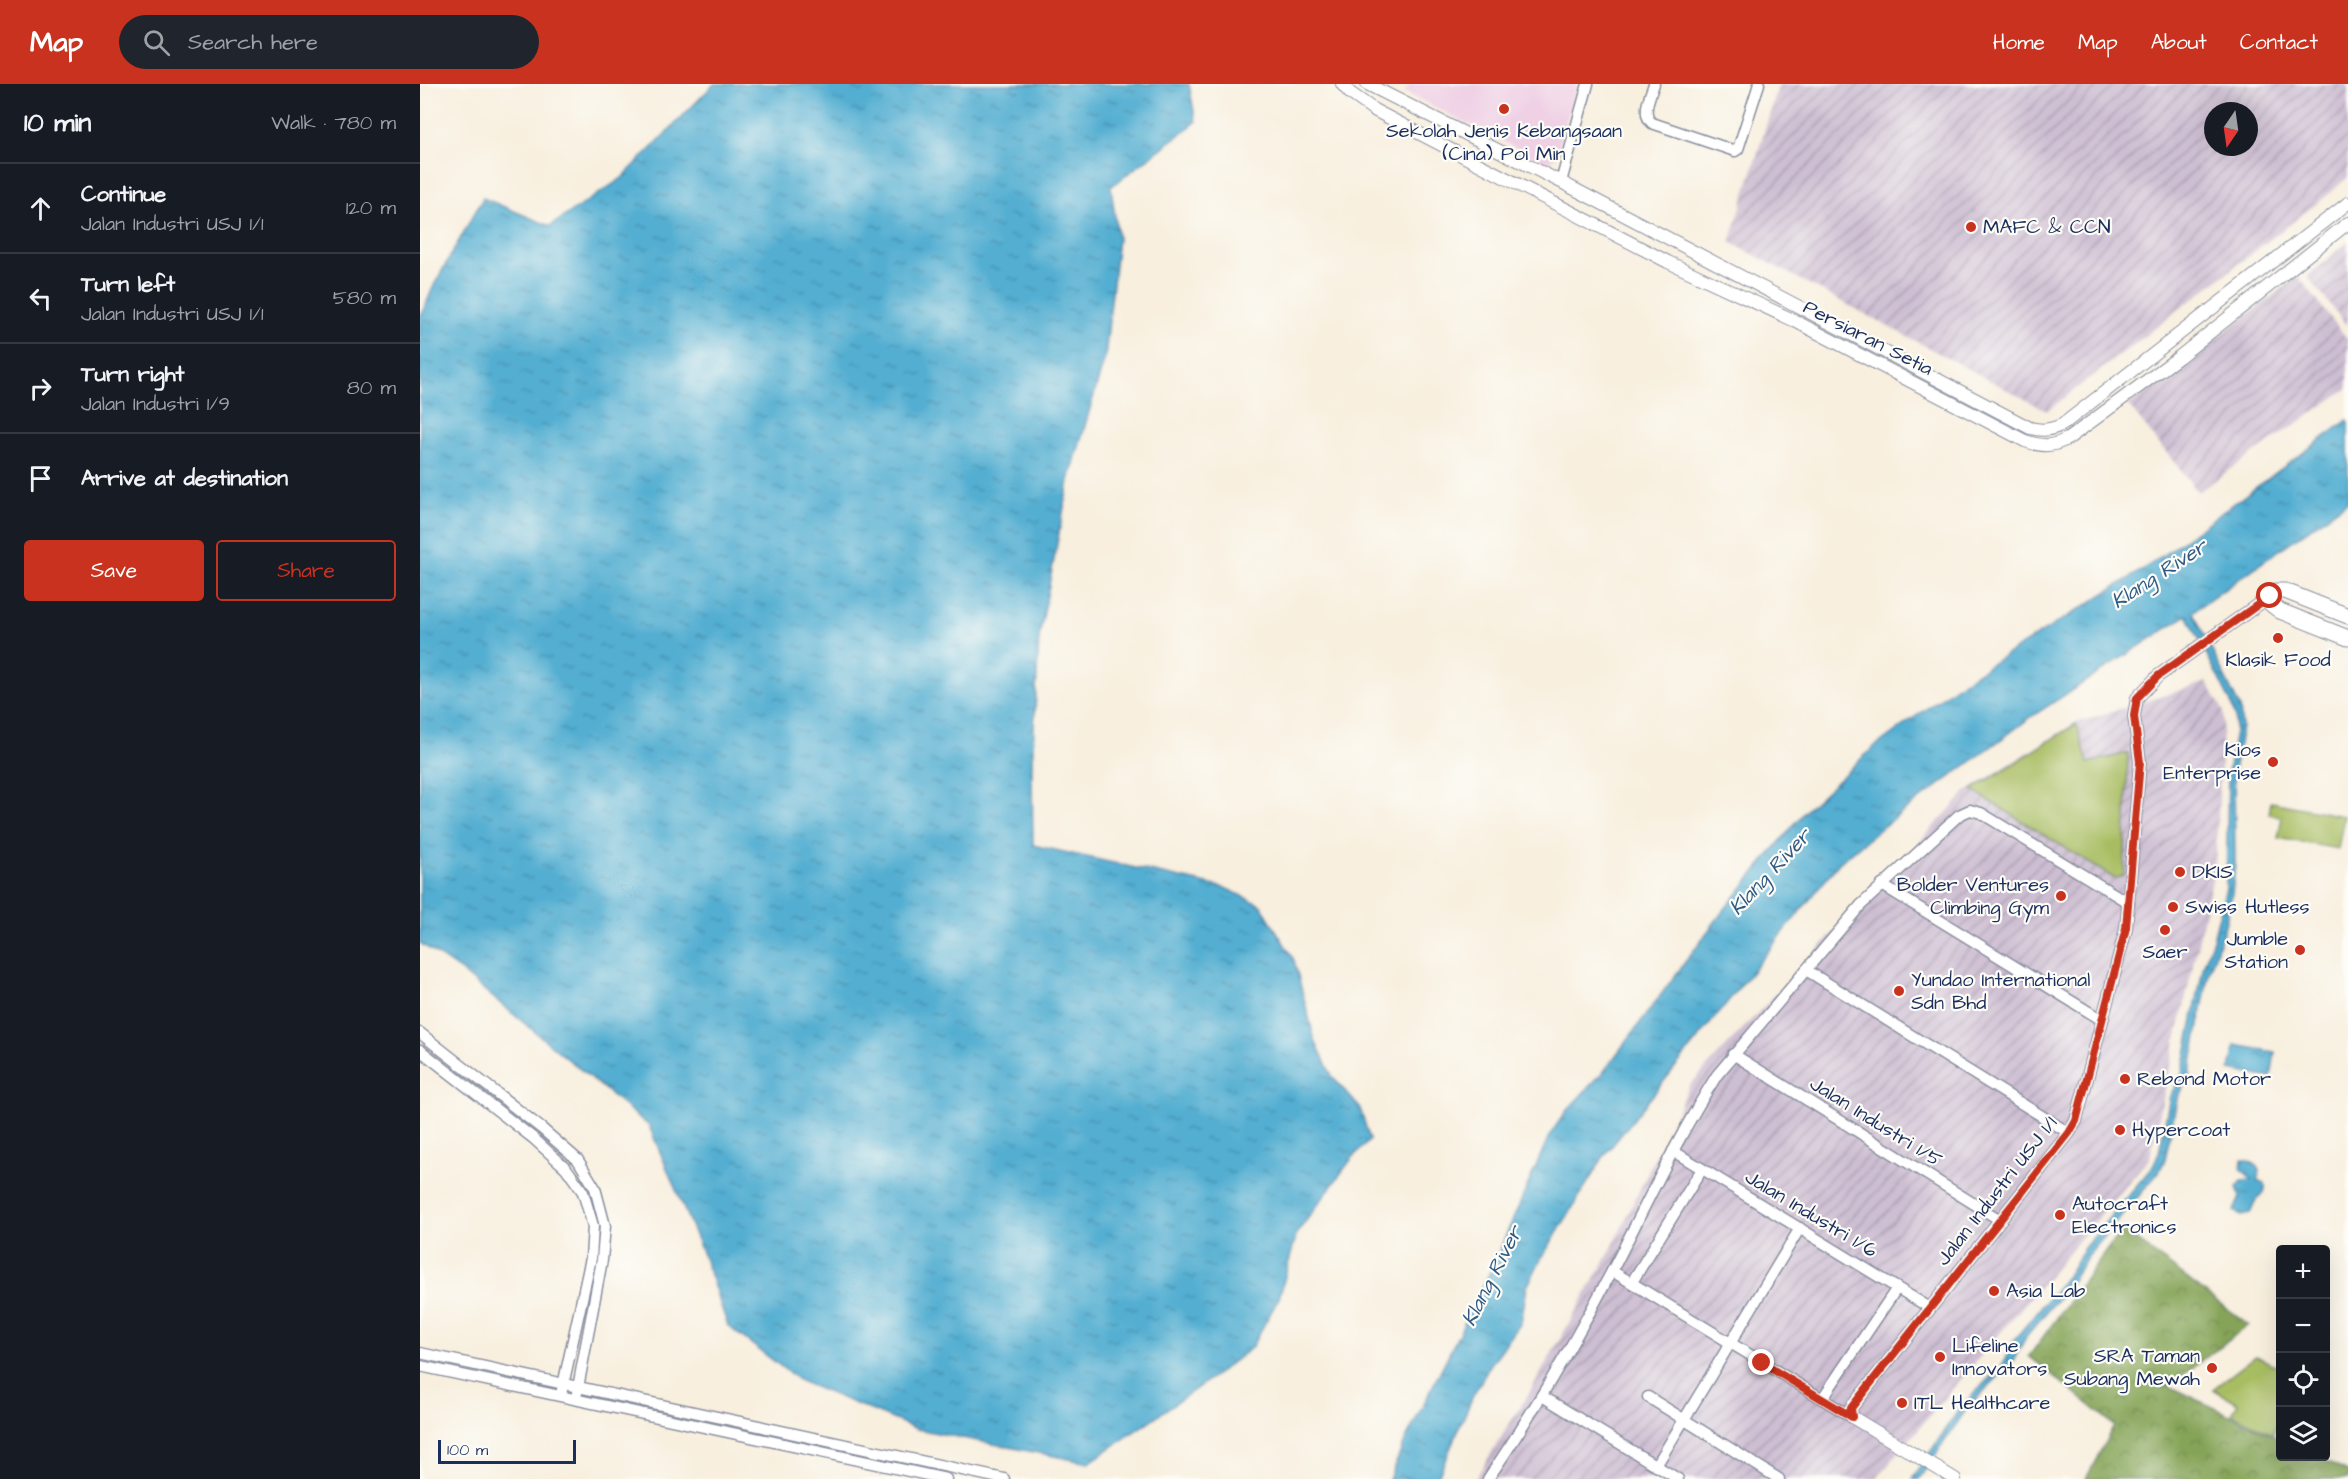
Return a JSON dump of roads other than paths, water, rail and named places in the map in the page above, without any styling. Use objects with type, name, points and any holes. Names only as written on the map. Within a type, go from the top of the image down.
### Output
[{"type":"main road","points":[[2348,616],[2285,591],[2276,591],[2270,596],[2271,604],[2280,611],[2348,639]]},
{"type":"street","name":"Persiaran Setia","points":[[1342,84],[1350,93],[1374,110],[1552,202],[1705,280],[1793,320],[2025,441],[2043,446]]},
{"type":"street","name":"Persiaran Setia","points":[[1367,84],[1561,182],[2019,423],[2030,428],[2045,430]]},
{"type":"street","points":[[1552,202],[1561,182],[1588,84]]},
{"type":"street","points":[[1654,84],[1646,112],[1647,119],[1652,123],[1735,151],[1738,149],[1759,84]]},
{"type":"street","points":[[2348,203],[2062,424],[2045,430],[2043,446],[2059,443],[2102,414],[2179,357],[2348,223]]},
{"type":"street","name":"Jalan Industri USJ 1/1","points":[[1852,1417],[1851,1408],[2069,1133],[2076,1121],[2126,928],[2140,762],[2134,707],[2141,692],[2270,596]]},
{"type":"street","points":[[1488,1479],[1542,1396],[1612,1270],[1699,1103],[1717,1074],[1861,905],[1959,814],[1970,810],[1982,813],[2129,903]]},
{"type":"street","points":[[1882,885],[2102,1020]]},
{"type":"street","points":[[1806,970],[2069,1133]]},
{"type":"street","points":[[420,1033],[542,1128],[578,1160],[595,1188],[604,1226],[602,1260],[576,1400]]},
{"type":"street","points":[[420,1050],[550,1153],[566,1168],[583,1192],[593,1226],[591,1258],[560,1396]]},
{"type":"street","name":"Jalan Industri 1/5","points":[[1733,1054],[2000,1221]]},
{"type":"street","name":"Jalan Industri 1/6","points":[[1673,1151],[1930,1308]]},
{"type":"street","points":[[1632,1282],[1702,1169]]},
{"type":"street","points":[[1656,1466],[1800,1228]]},
{"type":"street","points":[[1612,1270],[1955,1479]]},
{"type":"street","points":[[1822,1399],[1896,1287]]},
{"type":"street","points":[[420,1353],[1004,1479]]},
{"type":"street","points":[[420,1366],[946,1479]]},
{"type":"street","points":[[1542,1396],[1678,1479]]},
{"type":"street","points":[[1648,1397],[1779,1479]]},
{"type":"water","points":[[714,84],[1189,84],[1196,122],[1111,187],[1118,238],[1105,357],[1069,481],[1039,638],[1032,767],[1033,845],[1225,888],[1261,905],[1294,960],[1315,1041],[1332,1076],[1360,1108],[1370,1140],[1353,1157],[1297,1233],[1279,1298],[1251,1348],[1089,1463],[917,1429],[800,1381],[728,1326],[702,1252],[649,1126],[461,971],[420,943],[420,318],[434,285],[483,198],[550,226],[622,178]]},
{"type":"water","name":"Klang River","points":[[2348,420],[2348,501],[2193,612],[2240,708],[2242,727],[2234,770],[2235,863],[2232,894],[2224,929],[2209,972],[2189,1078],[2177,1099],[2165,1159],[2159,1172],[2092,1251],[2065,1290],[2027,1335],[2012,1363],[1968,1407],[1919,1479],[1912,1479],[1960,1408],[2003,1364],[2013,1341],[2067,1276],[2084,1248],[2153,1166],[2159,1153],[2170,1096],[2182,1074],[2204,964],[2226,888],[2228,773],[2235,732],[2235,717],[2231,703],[2187,615],[2034,715],[1880,829],[1839,863],[1604,1156],[1541,1259],[1527,1287],[1521,1323],[1491,1364],[1473,1396],[1437,1479],[1389,1479],[1406,1439],[1491,1270],[1549,1136],[1567,1110],[1605,1070],[1720,915],[1806,810],[1874,747],[1964,681],[2147,567]]},
{"type":"water","points":[[2235,1045],[2275,1052],[2271,1078],[2230,1070]]},
{"type":"water","points":[[2242,1160],[2259,1168],[2257,1181],[2265,1184],[2265,1190],[2255,1202],[2250,1214],[2241,1216],[2234,1211],[2240,1197],[2237,1187],[2242,1181],[2251,1180],[2241,1168]]},
{"type":"place","name":"Sekolah Jenis Kebangsaan (Cina) Poi Min","points":[[1504,109]]},
{"type":"place","name":"MAFC & CCN","points":[[1971,227]]},
{"type":"place","name":"Klasik Food","points":[[2278,638]]},
{"type":"place","name":"Kios Enterprise","points":[[2273,762]]},
{"type":"place","name":"DKIS","points":[[2180,872]]},
{"type":"place","name":"Bolder Ventures Climbing Gym","points":[[2061,896]]},
{"type":"place","name":"Swiss Hutless","points":[[2173,907]]},
{"type":"place","name":"Saer","points":[[2165,930]]},
{"type":"place","name":"Jumble Station","points":[[2300,950]]},
{"type":"place","name":"Yundao International Sdn Bhd","points":[[1899,991]]},
{"type":"place","name":"Rebond Motor","points":[[2125,1079]]},
{"type":"place","name":"Hypercoat","points":[[2120,1130]]},
{"type":"place","name":"Autocraft Electronics","points":[[2060,1215]]},
{"type":"place","name":"Asia Lab","points":[[1994,1291]]},
{"type":"place","name":"Lifeline Innovators","points":[[1940,1357]]},
{"type":"place","name":"SRA Taman Subang Mewah","points":[[2212,1368]]},
{"type":"place","name":"ITL Healthcare","points":[[1902,1403]]}]
